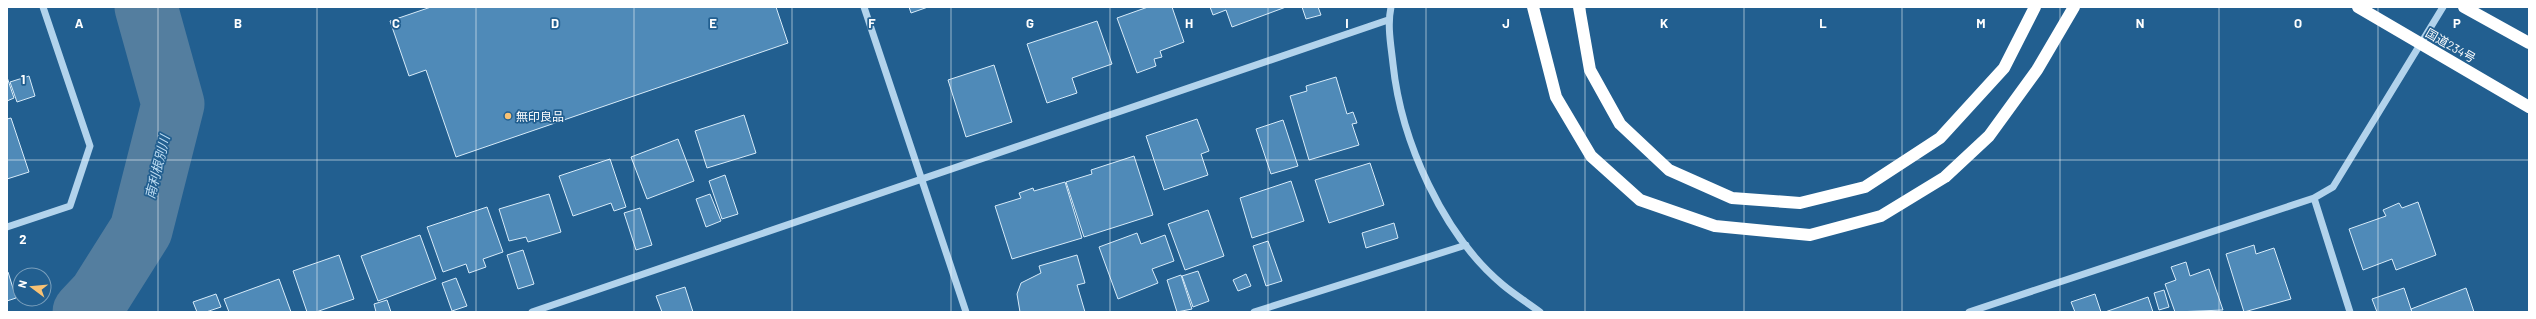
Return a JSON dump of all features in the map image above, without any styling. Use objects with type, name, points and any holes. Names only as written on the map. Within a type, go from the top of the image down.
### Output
[{"type":"highway","points":[[1533,7],[1556,97],[1591,156],[1640,200],[1714,226],[1810,234],[1881,216],[1945,177],[1989,136],[2037,70],[2074,7]]},
{"type":"highway","points":[[1579,7],[1590,70],[1620,124],[1669,170],[1732,198],[1800,203],[1865,187],[1940,138],[2004,68],[2035,7]]},
{"type":"highway","name":"国道234号","points":[[2358,7],[2529,107]]},
{"type":"highway","points":[[2464,7],[2529,43]]},
{"type":"street","points":[[7,227],[70,206],[90,146],[43,7]]},
{"type":"street","points":[[864,7],[966,312]]},
{"type":"street","points":[[1391,7],[1388,20],[1395,82],[1411,148],[1439,205],[1466,245],[1502,285],[1540,312]]},
{"type":"street","points":[[1969,312],[2314,198],[2333,187],[2443,7]]},
{"type":"street","points":[[532,312],[922,181],[1388,20]]},
{"type":"street","points":[[2314,198],[2350,312]]},
{"type":"street","points":[[1254,312],[1466,245]]},
{"type":"building","name":"無印良品","points":[[431,7],[776,7],[788,43],[456,157],[426,70],[409,76],[390,21]]},
{"type":"building","points":[[909,7],[928,7],[911,13]]},
{"type":"building","points":[[1148,7],[1172,7],[1184,42],[1160,51],[1162,57],[1154,59],[1156,66],[1137,73],[1117,18]]},
{"type":"building","points":[[1210,7],[1286,7],[1232,27],[1226,10],[1213,15]]},
{"type":"building","points":[[1302,7],[1318,7],[1321,15],[1306,19]]},
{"type":"building","points":[[1097,21],[1112,64],[1072,78],[1077,93],[1047,103],[1027,44]]},
{"type":"building","points":[[994,65],[1012,122],[966,137],[948,80]]},
{"type":"building","points":[[29,76],[35,96],[17,102],[10,82]]},
{"type":"building","points":[[7,77],[14,98],[7,101]]},
{"type":"building","points":[[1336,77],[1347,114],[1353,112],[1357,123],[1352,124],[1359,145],[1309,160],[1290,96],[1307,91],[1306,86]]},
{"type":"building","points":[[744,115],[756,153],[707,168],[695,131]]},
{"type":"building","points":[[11,118],[29,172],[7,179],[7,119]]},
{"type":"building","points":[[1197,119],[1209,151],[1201,154],[1208,175],[1164,190],[1146,136]]},
{"type":"building","points":[[1283,120],[1298,166],[1271,174],[1256,129]]},
{"type":"building","points":[[678,139],[694,181],[647,199],[631,157]]},
{"type":"building","points":[[1134,156],[1153,215],[1084,237],[1066,182],[1092,174],[1091,170]]},
{"type":"building","points":[[610,159],[626,207],[614,211],[611,203],[573,216],[559,176]]},
{"type":"building","points":[[1370,163],[1384,205],[1329,223],[1315,180]]},
{"type":"building","points":[[725,175],[738,214],[722,219],[709,181]]},
{"type":"building","points":[[1291,181],[1304,221],[1252,238],[1240,198]]},
{"type":"building","points":[[1065,182],[1082,238],[1012,259],[995,206],[1021,198],[1019,193],[1033,188],[1034,191]]},
{"type":"building","points":[[549,194],[561,232],[528,242],[526,237],[509,241],[499,209]]},
{"type":"building","points":[[710,194],[721,221],[706,227],[696,199]]},
{"type":"building","points":[[2418,202],[2436,255],[2396,270],[2392,259],[2363,270],[2349,229],[2386,216],[2383,210],[2399,203],[2402,208]]},
{"type":"building","points":[[487,207],[503,252],[483,259],[486,267],[469,273],[466,264],[443,272],[427,227]]},
{"type":"building","points":[[640,208],[652,245],[636,250],[624,213]]},
{"type":"building","points":[[1208,210],[1224,256],[1185,270],[1168,224]]},
{"type":"building","points":[[1394,223],[1398,238],[1366,248],[1362,233]]},
{"type":"building","points":[[1137,233],[1141,244],[1165,235],[1174,261],[1152,269],[1158,283],[1118,299],[1099,247]]},
{"type":"building","points":[[420,235],[436,279],[378,301],[361,256]]},
{"type":"building","points":[[1268,241],[1282,281],[1266,286],[1253,246]]},
{"type":"building","points":[[2254,245],[2256,254],[2274,248],[2291,299],[2244,312],[2226,254]]},
{"type":"building","points":[[523,250],[534,284],[518,289],[507,255]]},
{"type":"building","points":[[339,255],[354,299],[316,312],[307,312],[293,271]]},
{"type":"building","points":[[1077,255],[1085,283],[1077,285],[1085,312],[1020,312],[1017,294],[1021,283],[1041,273],[1039,266]]},
{"type":"building","points":[[2186,262],[2190,276],[2209,269],[2223,310],[2175,312],[2165,284],[2176,280],[2171,267]]},
{"type":"building","points":[[1198,271],[1209,301],[1193,307],[1182,276]]},
{"type":"building","points":[[8,272],[12,285],[12,299],[7,301]]},
{"type":"building","points":[[1246,274],[1251,286],[1238,291],[1233,280]]},
{"type":"building","points":[[1181,275],[1192,309],[1177,312],[1167,280]]},
{"type":"building","points":[[456,278],[467,306],[452,311],[442,283]]},
{"type":"building","points":[[279,279],[291,312],[229,312],[224,299]]},
{"type":"building","points":[[685,287],[693,312],[662,312],[656,296]]},
{"type":"building","points":[[2404,288],[2412,312],[2377,312],[2372,299]]},
{"type":"building","points":[[2466,288],[2474,312],[2412,312],[2411,309]]},
{"type":"building","points":[[2164,290],[2169,307],[2159,310],[2154,293]]},
{"type":"building","points":[[216,294],[221,307],[206,312],[197,312],[193,302]]},
{"type":"building","points":[[2095,294],[2101,312],[2075,312],[2071,302]]},
{"type":"building","points":[[2148,297],[2153,312],[2105,312]]},
{"type":"building","points":[[387,300],[391,312],[376,312],[374,304]]},
{"type":"waterway","name":"南利根別川","points":[[84,312],[100,295],[141,230],[173,104],[146,7]]},
{"type":"place","name":"無印良品","points":[[508,116]]}]
